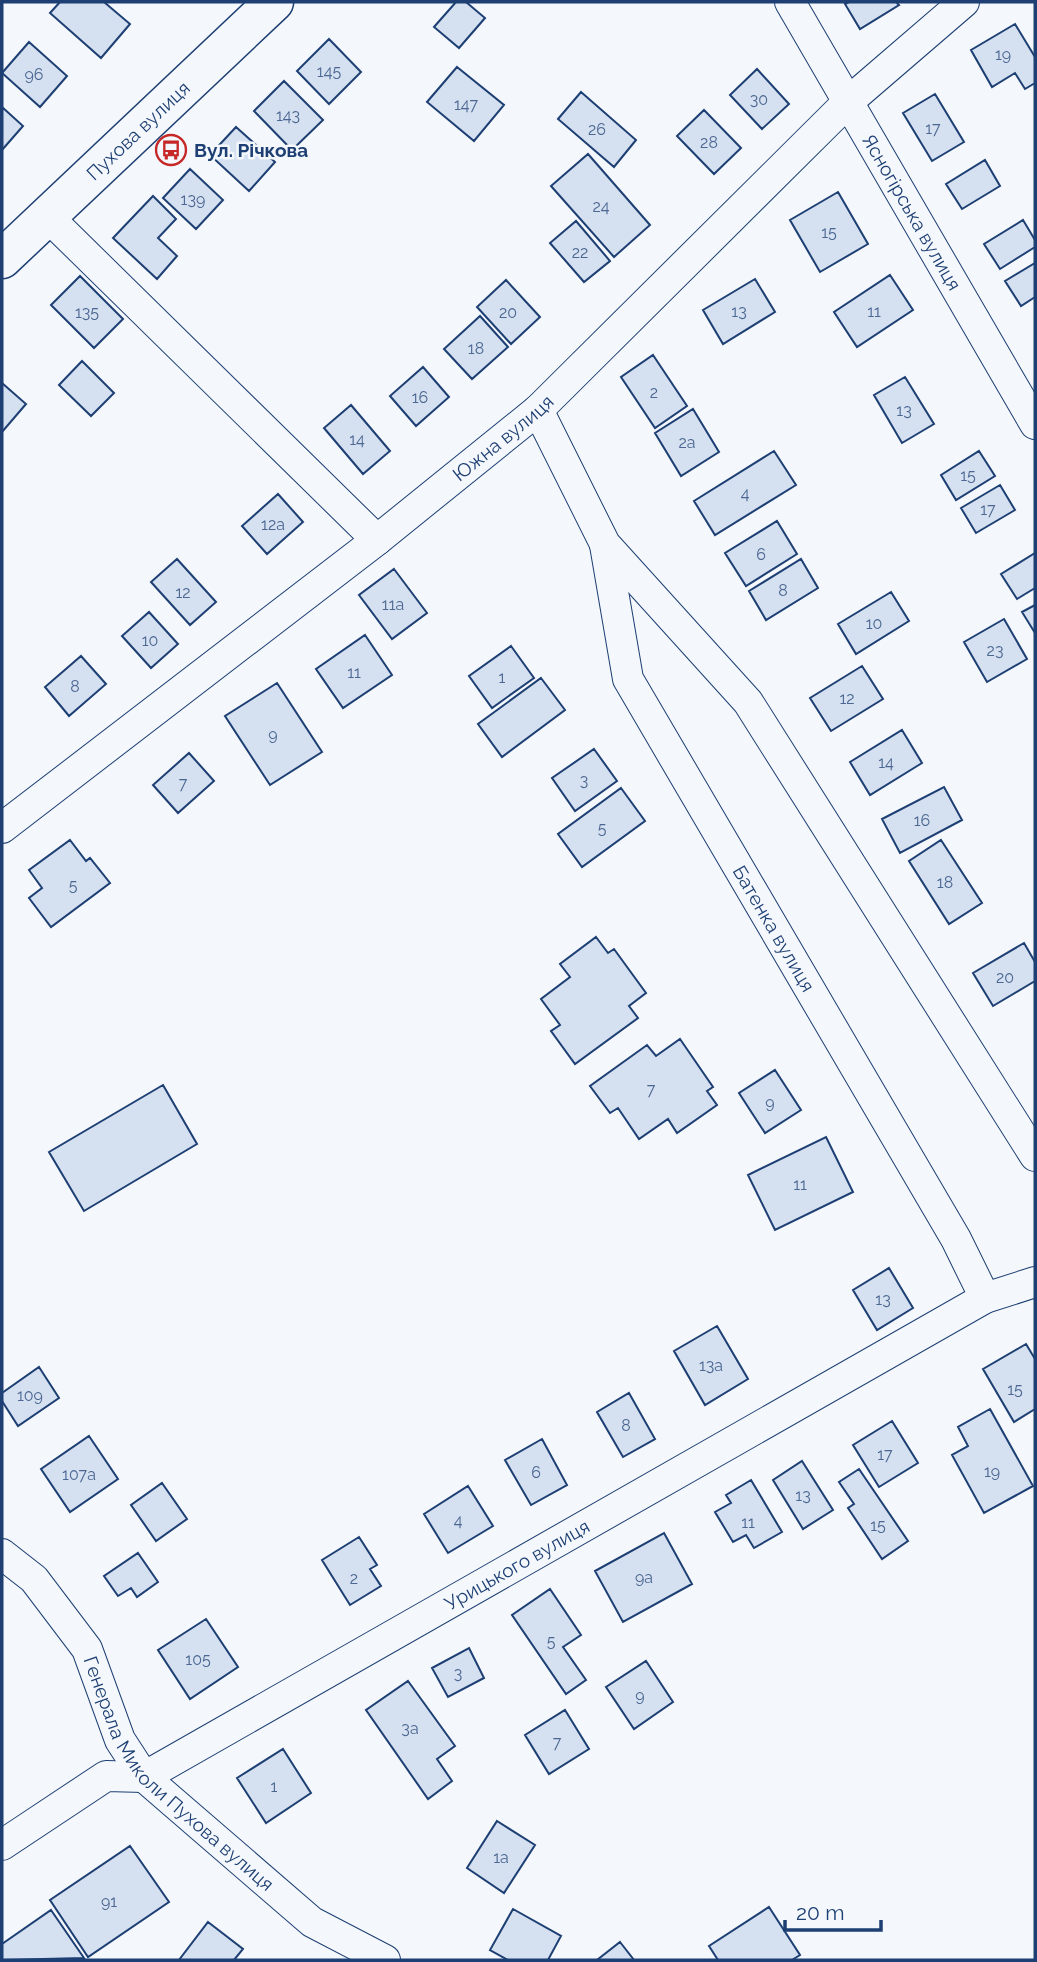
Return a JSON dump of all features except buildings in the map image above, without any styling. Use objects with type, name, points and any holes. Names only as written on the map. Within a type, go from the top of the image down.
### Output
[{"type":"main road","name":"Пухова вулиця","points":[[2,259],[274,2]]},
{"type":"street","name":"Ясногірська вулиця","points":[[790,2],[1035,424]]},
{"type":"street","name":"Южна вулиця","points":[[2,828],[377,540],[538,410],[849,101],[964,2]]},
{"type":"street","points":[[47,216],[377,540]]},
{"type":"street","name":"Батенка вулиця","points":[[538,410],[605,544],[748,702],[1035,1156]]},
{"type":"street","name":"Батенка вулиця","points":[[605,544],[628,679],[956,1239],[985,1298]]},
{"type":"street","name":"Урицького вулиця","points":[[144,1777],[985,1298],[1035,1282]]},
{"type":"street","name":"Генерала Миколи Пухова вулиця","points":[[2,1554],[34,1579],[87,1649],[120,1740],[144,1777],[312,1922],[385,1960]]},
{"type":"street","points":[[2,1845],[106,1776],[144,1777]]},
{"type":"place","name":"Вул. Річкова","points":[[171,150]]}]
